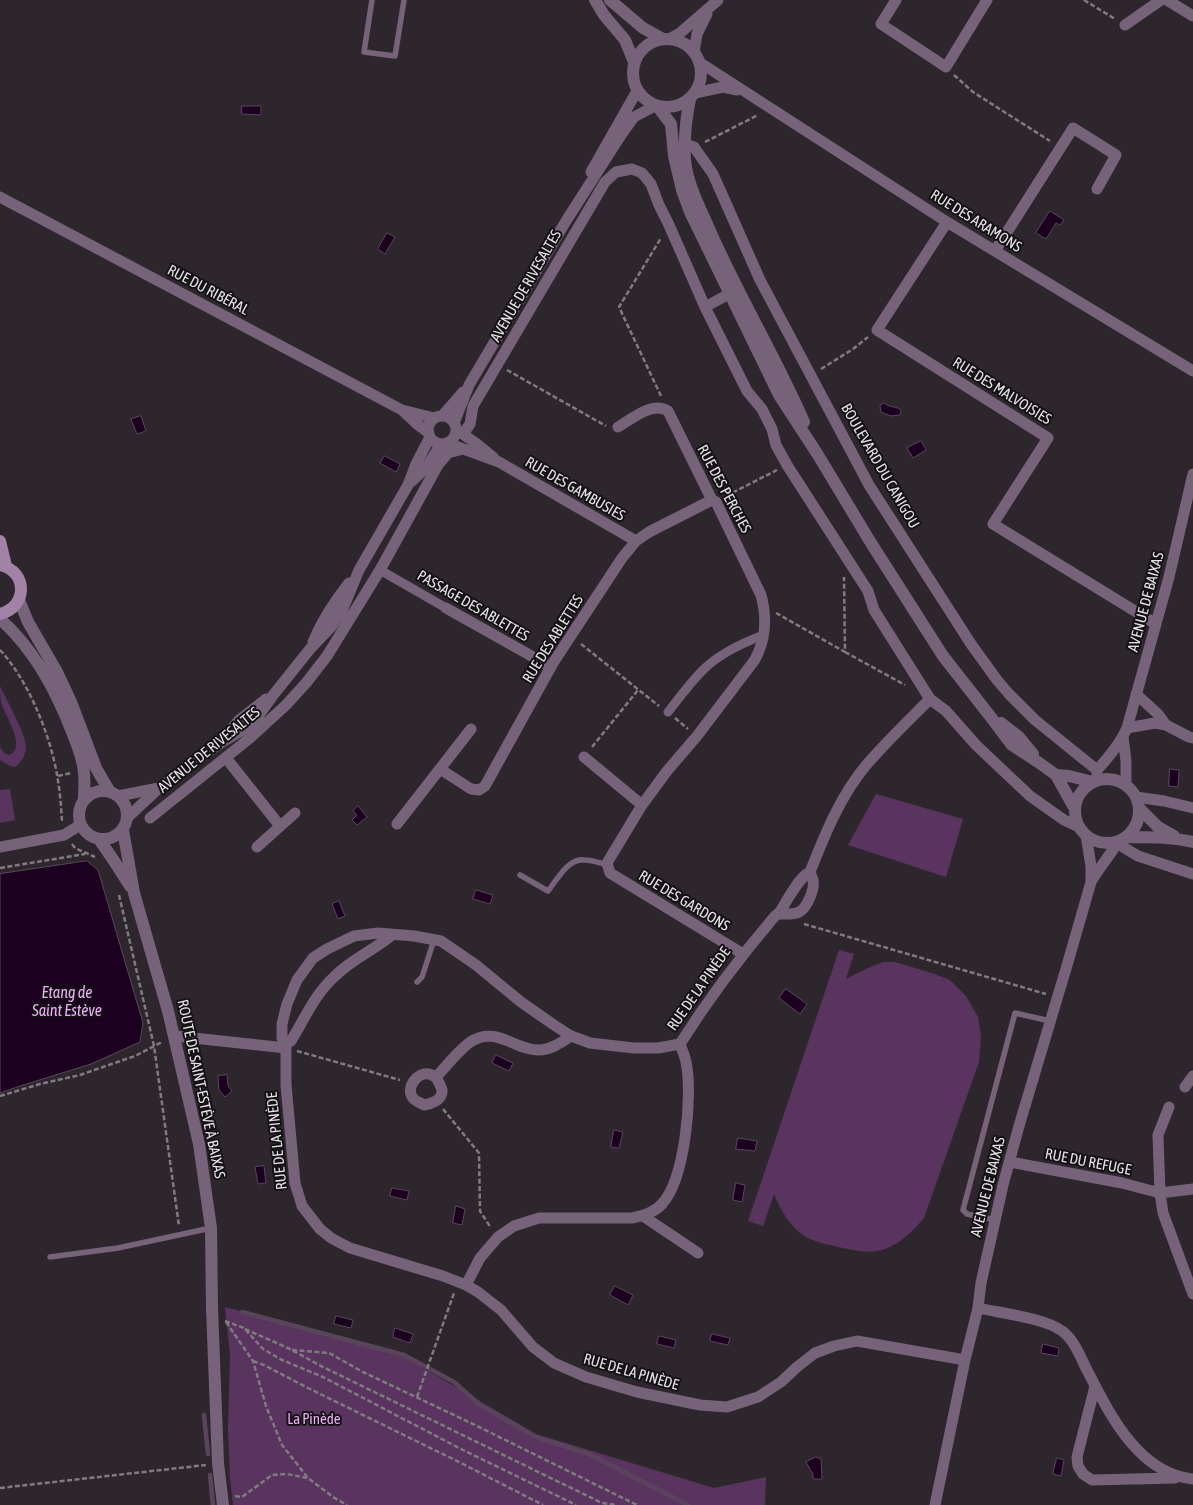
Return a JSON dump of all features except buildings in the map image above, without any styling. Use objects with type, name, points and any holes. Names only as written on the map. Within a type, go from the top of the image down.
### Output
[{"type":"main road","points":[[0,541],[3,566],[13,570],[21,584],[19,600],[15,606],[9,611],[0,614]]},
{"type":"street","points":[[595,0],[604,16],[625,40],[634,62]]},
{"type":"street","points":[[610,0],[643,28],[666,39],[678,40],[687,45],[696,57],[701,73],[700,83],[692,96],[687,112],[690,146],[685,160],[691,187],[738,292],[790,388],[818,455]]},
{"type":"street","points":[[718,0],[680,33],[666,39],[654,41],[645,46],[638,53],[632,72],[633,82],[637,91],[642,97],[657,106],[672,124],[674,156],[682,190],[690,212],[779,395],[943,656],[1012,745],[1056,775],[1074,809]]},
{"type":"street","points":[[896,0],[881,24],[946,67],[987,0]]},
{"type":"street","points":[[1125,25],[1160,0]]},
{"type":"street","points":[[1167,0],[1193,16]]},
{"type":"street","points":[[696,57],[697,34],[708,10]]},
{"type":"street","name":"RUE DES ARAMONS","points":[[696,57],[745,92],[947,222],[1193,371]]},
{"type":"street","name":"RUE DES ARAMONS","points":[[692,96],[723,87],[745,92]]},
{"type":"street","name":"AVENUE DE RIVESALTES","points":[[566,221],[600,153],[637,91]]},
{"type":"street","points":[[657,106],[670,108],[680,105],[692,96]]},
{"type":"street","name":"AVENUE DE RIVESALTES","points":[[438,417],[469,385],[566,221],[621,135],[634,117],[657,106]]},
{"type":"street","points":[[995,250],[1073,128],[1116,155],[1098,189]]},
{"type":"street","name":"BOULEVARD DU CANIGOU","points":[[690,146],[712,174],[760,280],[868,485],[971,644],[997,680],[1095,777]]},
{"type":"street","name":"AVENUE DE RIVESALTES","points":[[458,429],[470,424],[473,406],[605,182],[616,172],[632,169],[642,173],[651,184],[658,205],[669,225]]},
{"type":"street","name":"RUE DU RIBÉRAL","points":[[0,197],[402,410],[429,435]]},
{"type":"street","points":[[877,330],[947,222]]},
{"type":"street","points":[[669,225],[705,307],[747,391],[766,415],[772,428],[776,445],[787,465],[844,552],[868,592],[874,610],[930,699],[946,711],[976,745],[1030,796],[1093,840],[1101,843],[1122,840],[1187,840]]},
{"type":"street","points":[[705,307],[729,294]]},
{"type":"street","name":"RUE DES MALVOISIES","points":[[877,330],[1048,438],[992,524],[1156,624]]},
{"type":"street","name":"AVENUE DE RIVESALTES","points":[[458,429],[469,385]]},
{"type":"street","points":[[618,427],[652,408],[662,407],[668,411]]},
{"type":"street","name":"RUE DU RIBÉRAL","points":[[402,410],[438,417]]},
{"type":"street","name":"RUE DES PERCHES","points":[[609,869],[607,863],[642,805],[754,661],[760,651],[764,635],[764,606],[761,595],[668,411]]},
{"type":"street","points":[[438,417],[449,417],[458,429],[454,438],[444,443],[436,442],[429,435],[430,423],[438,417]]},
{"type":"street","name":"RUE DES GAMBUSIES","points":[[458,429],[499,462],[636,541]]},
{"type":"street","name":"AVENUE DE RIVESALTES","points":[[125,824],[159,788],[219,744],[256,720],[310,649],[332,626],[342,611],[360,570],[408,485],[429,435]]},
{"type":"street","name":"AVENUE DE RIVESALTES","points":[[408,485],[426,468],[444,443]]},
{"type":"street","name":"RUE DES GAMBUSIES","points":[[444,443],[499,462]]},
{"type":"street","name":"AVENUE DE RIVESALTES","points":[[150,818],[226,758],[286,705],[306,683],[327,656],[380,570],[438,465],[448,453],[463,449]]},
{"type":"street","name":"AVENUE DE BAIXAS","points":[[1095,777],[1125,733],[1156,624],[1193,474]]},
{"type":"street","name":"RUE DES ABLETTES","points":[[440,769],[471,790],[479,790],[484,786],[552,667],[622,558],[636,541],[649,532],[714,501]]},
{"type":"street","name":"PASSAGE DES ABLETTES","points":[[380,570],[552,667]]},
{"type":"street","points":[[0,619],[12,629],[28,649],[49,680],[62,704],[77,744],[84,771],[84,800],[79,812],[80,825],[88,834],[99,839],[112,838],[125,824],[126,806],[114,794],[96,768],[71,702],[57,672],[28,622],[19,600]]},
{"type":"street","points":[[668,712],[703,670],[740,644],[764,635]]},
{"type":"street","points":[[274,694],[286,705]]},
{"type":"street","points":[[1136,694],[1158,714],[1166,725]]},
{"type":"street","name":"RUE DE LA PINÈDE","points":[[930,699],[867,764],[843,800],[825,834],[810,872],[805,875],[778,914],[743,954],[700,1012],[680,1044],[658,1048],[634,1048],[590,1043],[571,1036],[521,1002],[476,965],[441,941],[414,936],[378,933],[354,936],[326,949],[313,958],[297,980],[287,1004],[282,1024],[282,1038],[286,1046],[286,1085],[294,1183],[302,1206],[320,1229],[331,1238],[350,1248],[417,1268],[462,1284],[478,1292],[501,1310],[533,1347],[554,1362],[586,1377],[637,1392],[700,1405],[727,1407],[758,1397],[781,1382],[815,1354],[834,1346],[857,1341],[965,1360]]},
{"type":"street","points":[[1125,733],[1155,723],[1166,725],[1193,738]]},
{"type":"street","points":[[397,824],[470,729]]},
{"type":"street","name":"AVENUE DE BAIXAS","points":[[1125,733],[1126,785]]},
{"type":"street","points":[[584,756],[642,805]]},
{"type":"street","points":[[226,758],[280,826]]},
{"type":"street","points":[[1056,775],[1107,778],[1126,785],[1158,828],[1187,840]]},
{"type":"street","points":[[1082,831],[1075,818],[1074,809],[1080,793],[1095,777]]},
{"type":"street","name":"AVENUE DE RIVESALTES","points":[[114,794],[159,788]]},
{"type":"street","points":[[84,800],[96,791],[114,794]]},
{"type":"street","points":[[1138,802],[1156,799],[1193,808]]},
{"type":"street","points":[[1122,840],[1134,829],[1139,819],[1138,802]]},
{"type":"street","points":[[257,847],[296,813]]},
{"type":"street","name":"ROUTE DE SAINT-ESTÈVE À BAIXAS","points":[[125,824],[134,893],[174,1036],[199,1144],[211,1228],[218,1463],[222,1500]]},
{"type":"street","points":[[0,847],[64,834],[80,825]]},
{"type":"street","name":"AVENUE DE BAIXAS","points":[[935,1505],[995,1220],[1019,1126],[1091,882],[1092,866],[1082,831]]},
{"type":"street","name":"ROUTE DE SAINT-ESTÈVE À BAIXAS","points":[[99,839],[134,893]]},
{"type":"street","points":[[1122,840],[1123,847],[1138,856],[1193,874]]},
{"type":"street","name":"AVENUE DE BAIXAS","points":[[1091,882],[1099,868],[1122,840]]},
{"type":"street","name":"RUE DES GARDONS","points":[[609,869],[743,954]]},
{"type":"street","name":"RUE DE LA PINÈDE","points":[[778,914],[799,912],[805,906],[812,889],[813,879],[810,872]]},
{"type":"street","points":[[174,1036],[286,1046],[291,1041],[317,996],[333,977],[369,950],[382,944],[392,935]]},
{"type":"street","points":[[436,1078],[454,1057],[472,1041],[487,1036],[504,1039],[527,1048],[539,1050],[552,1047],[571,1036]]},
{"type":"street","points":[[462,1284],[480,1258],[498,1237],[514,1226],[539,1218],[632,1218],[655,1211],[663,1204],[673,1188],[681,1162],[686,1133],[688,1098],[686,1063],[680,1044]]},
{"type":"street","points":[[430,1074],[436,1078],[442,1090],[441,1096],[433,1103],[424,1105],[413,1099],[410,1091],[411,1083],[420,1075],[430,1074]]},
{"type":"street","points":[[1185,1087],[1193,1076]]},
{"type":"street","points":[[1168,1107],[1158,1135],[1160,1193],[1163,1213],[1193,1294]]},
{"type":"street","name":"RUE DU REFUGE","points":[[1010,1162],[1122,1183],[1160,1193],[1193,1188]]},
{"type":"street","points":[[643,1216],[698,1254]]},
{"type":"street","points":[[978,1308],[1049,1323],[1063,1331],[1075,1346],[1119,1428],[1138,1450],[1160,1470],[1180,1478]]},
{"type":"street","points":[[1095,1386],[1077,1457],[1078,1466],[1084,1474],[1092,1480],[1193,1479]]},
{"type":"lane","points":[[372,0],[364,52],[395,56],[404,0]]},
{"type":"lane","points":[[520,875],[548,891],[573,862],[582,859],[609,869]]},
{"type":"lane","points":[[417,982],[422,977],[434,940]]},
{"type":"lane","points":[[995,1220],[967,1214],[963,1210],[1015,1013],[1050,1021]]},
{"type":"lane","points":[[50,1257],[118,1248],[211,1228]]},
{"type":"path","points":[[1084,0],[1125,25]]},
{"type":"path","points":[[946,67],[973,92],[1061,148]]},
{"type":"path","points":[[690,146],[770,108]]},
{"type":"path","points":[[668,411],[619,307],[669,225]]},
{"type":"path","points":[[811,375],[853,349],[877,330]]},
{"type":"path","points":[[497,365],[606,426],[618,427]]},
{"type":"path","points":[[714,501],[787,465]]},
{"type":"path","points":[[844,552],[845,652]]},
{"type":"path","points":[[764,606],[905,685]]},
{"type":"path","points":[[572,637],[696,736]]},
{"type":"path","points":[[0,650],[10,661],[28,691],[48,738],[58,776]]},
{"type":"path","points":[[584,756],[638,690]]},
{"type":"path","points":[[0,868],[86,854]]},
{"type":"path","points":[[118,890],[154,1046],[180,1235]]},
{"type":"path","points":[[804,924],[1058,997]]},
{"type":"path","points":[[0,1096],[80,1075],[135,1056],[174,1036]]},
{"type":"path","points":[[286,1046],[411,1083]]},
{"type":"path","points":[[436,1100],[478,1153],[480,1212],[498,1237]]},
{"type":"path","points":[[417,1397],[462,1284]]},
{"type":"path","points":[[348,1505],[333,1497],[308,1478],[282,1445],[266,1406],[253,1361],[225,1321],[290,1349],[321,1366],[602,1503],[616,1505]]},
{"type":"path","points":[[244,1328],[263,1349],[282,1360],[323,1377],[463,1450],[576,1505]]},
{"type":"path","points":[[290,1349],[329,1352],[363,1372],[637,1505]]},
{"type":"path","points":[[253,1361],[264,1364],[308,1388],[543,1505]]},
{"type":"path","points":[[0,1488],[218,1463]]},
{"type":"path","points":[[222,1500],[242,1497],[272,1475],[287,1474],[308,1478]]},
{"type":"green space","points":[[0,686],[25,741],[26,750],[24,756],[15,767],[0,760],[0,747],[4,753],[9,755],[14,751],[16,738],[1,702]]},
{"type":"green space","points":[[10,789],[15,820],[0,823],[0,790]]},
{"type":"green space","points":[[876,794],[963,819],[946,877],[848,845]]},
{"type":"green space","points":[[839,950],[854,954],[846,979],[883,962],[895,962],[950,980],[966,996],[978,1017],[981,1036],[979,1062],[924,1218],[911,1232],[891,1246],[885,1249],[864,1252],[819,1242],[806,1237],[787,1218],[774,1194],[763,1226],[748,1221]]},
{"type":"green space","name":"La Pinède","points":[[225,1307],[396,1352],[536,1434],[714,1488],[766,1477],[765,1505],[233,1505],[228,1429],[230,1354]]},
{"type":"water","points":[[242,106],[261,106],[261,115],[242,114]]},
{"type":"water","points":[[1050,211],[1064,220],[1060,225],[1056,223],[1046,239],[1036,233]]},
{"type":"water","points":[[387,233],[395,237],[385,254],[378,249]]},
{"type":"water","points":[[884,403],[900,409],[900,415],[891,416],[881,412],[880,406]]},
{"type":"water","points":[[141,416],[146,431],[137,434],[131,419]]},
{"type":"water","points":[[921,441],[926,450],[913,458],[907,448]]},
{"type":"water","points":[[385,456],[400,464],[396,472],[380,463]]},
{"type":"water","points":[[1170,769],[1179,770],[1178,787],[1169,786]]},
{"type":"water","points":[[358,806],[367,817],[357,825],[352,820],[357,815],[353,811]]},
{"type":"water","name":"Etang de Saint Estève","points":[[87,861],[98,870],[143,1023],[140,1042],[91,1064],[0,1093],[0,874]]},
{"type":"water","points":[[476,890],[493,895],[490,904],[473,899]]},
{"type":"water","points":[[339,901],[345,916],[338,919],[332,904]]},
{"type":"water","points":[[786,989],[807,1004],[800,1014],[779,998]]},
{"type":"water","points":[[496,1055],[513,1063],[509,1071],[492,1063]]},
{"type":"water","points":[[227,1075],[228,1086],[232,1091],[225,1097],[219,1090],[218,1076]]},
{"type":"water","points":[[614,1130],[623,1132],[619,1148],[611,1147]]},
{"type":"water","points":[[738,1138],[757,1141],[755,1151],[736,1149]]},
{"type":"water","points":[[264,1166],[266,1183],[258,1184],[255,1167]]},
{"type":"water","points":[[736,1183],[745,1185],[742,1202],[733,1200]]},
{"type":"water","points":[[392,1188],[409,1191],[407,1200],[390,1196]]},
{"type":"water","points":[[456,1206],[465,1209],[462,1225],[453,1223]]},
{"type":"water","points":[[615,1286],[633,1295],[628,1305],[610,1295]]},
{"type":"water","points":[[336,1316],[353,1320],[351,1328],[334,1324]]},
{"type":"water","points":[[395,1328],[413,1334],[410,1343],[393,1337]]},
{"type":"water","points":[[712,1334],[730,1338],[728,1345],[710,1341]]},
{"type":"water","points":[[659,1336],[676,1340],[674,1348],[657,1344]]},
{"type":"water","points":[[1043,1344],[1059,1348],[1058,1356],[1041,1353]]},
{"type":"water","points":[[816,1457],[821,1459],[822,1479],[813,1479],[813,1474],[806,1462]]},
{"type":"water","points":[[1057,1458],[1064,1460],[1061,1476],[1053,1474]]},
{"type":"waterway","points":[[242,1312],[404,1355],[454,1382],[480,1405],[536,1437],[589,1454],[688,1505]]},
{"type":"waterway","points":[[204,1415],[208,1454]]},
{"type":"waterway","points":[[210,1475],[213,1505]]}]
